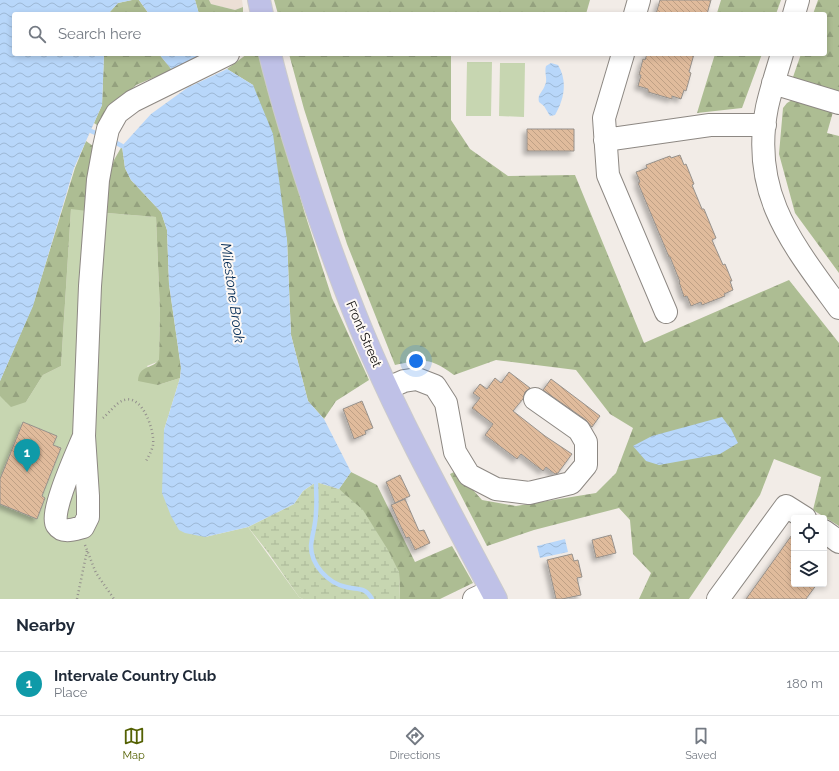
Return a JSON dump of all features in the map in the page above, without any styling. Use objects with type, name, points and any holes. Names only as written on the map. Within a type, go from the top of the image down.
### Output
[{"type":"main road","points":[[259,0],[262,12]]},
{"type":"main road","name":"Front Street","points":[[270,56],[305,175],[339,276],[373,357],[487,596]]},
{"type":"street","points":[[636,12],[639,0]]},
{"type":"street","points":[[795,12],[798,0]]},
{"type":"street","points":[[84,436],[58,501],[55,519],[56,524],[60,528],[67,531],[83,527],[88,517],[84,436],[90,286],[98,180],[106,138],[117,113],[133,101],[224,56]]},
{"type":"street","points":[[622,56],[604,118],[608,175],[666,312]]},
{"type":"street","points":[[781,56],[767,106],[764,125],[763,142],[766,174],[775,208],[783,226],[839,308]]},
{"type":"street","points":[[773,83],[839,103]]},
{"type":"street","points":[[605,140],[710,125],[764,125]]},
{"type":"street","points":[[388,388],[404,381],[417,379],[435,386],[446,403],[455,452],[469,475],[496,489],[529,493],[571,483],[586,465],[586,442],[579,430],[535,399]]},
{"type":"street","points":[[718,599],[786,506],[800,515]]},
{"type":"street","points":[[827,533],[839,542]]},
{"type":"path","points":[[84,436],[120,402],[129,399],[144,410],[153,434],[153,447],[145,463]]},
{"type":"path","points":[[79,528],[96,573],[114,599]]},
{"type":"path","points":[[77,599],[87,550]]},
{"type":"shaded area","points":[[209,0],[242,0],[243,7],[235,10],[211,4]]},
{"type":"green space","points":[[139,0],[148,12],[110,12],[118,3]]},
{"type":"green space","points":[[195,0],[209,0],[211,4],[235,10],[243,7],[243,12],[198,12]]},
{"type":"green space","points":[[274,0],[590,0],[587,12],[277,12]]},
{"type":"green space","points":[[721,0],[781,0],[777,12],[717,12]]},
{"type":"green space","points":[[818,0],[839,0],[839,93],[803,84],[793,77],[800,56],[827,56],[827,12],[814,12]]},
{"type":"green space","points":[[104,56],[161,56],[172,70],[136,85],[114,107],[103,126],[94,123],[102,105]]},
{"type":"green space","points":[[244,56],[261,56],[305,214],[332,298],[369,380],[336,401],[324,419],[308,401],[291,335],[287,240],[253,85],[227,69]]},
{"type":"green space","points":[[290,56],[451,56],[451,120],[470,149],[508,176],[575,175],[644,343],[789,280],[839,343],[839,526],[827,519],[827,515],[821,515],[813,510],[821,477],[774,459],[760,495],[689,599],[639,599],[651,573],[633,554],[630,520],[619,508],[534,530],[487,546],[450,474],[456,471],[482,500],[516,506],[596,493],[616,473],[633,428],[610,414],[576,370],[496,360],[454,375],[432,362],[420,361],[395,365],[347,244],[304,109]]},
{"type":"green space","points":[[714,56],[761,56],[742,108],[697,113]]},
{"type":"green space","points":[[467,62],[492,62],[491,116],[466,116]]},
{"type":"green space","points":[[500,63],[525,63],[524,117],[499,116]]},
{"type":"green space","points":[[792,100],[833,112],[827,133],[839,136],[839,273],[795,213],[779,154],[783,108]]},
{"type":"green space","points":[[86,141],[93,146],[87,211],[71,209],[61,366],[43,375],[26,402],[11,407],[0,396],[0,381],[33,305],[75,168]]},
{"type":"green space","points":[[122,146],[125,168],[131,180],[161,212],[167,230],[169,284],[181,368],[180,378],[158,385],[138,381],[141,372],[153,365],[159,359],[160,312],[156,217],[107,213],[109,175],[114,160]]},
{"type":"green space","points":[[109,175],[107,213],[156,217],[160,312],[159,359],[157,362],[147,366],[158,385],[180,378],[164,430],[205,537],[248,527],[299,597],[303,599],[0,599],[0,396],[26,402],[43,375],[61,366],[71,209]]},
{"type":"green space","points":[[351,472],[377,485],[415,562],[452,546],[473,583],[440,599],[400,599],[399,572],[339,489]]},
{"type":"green space","points":[[316,482],[339,489],[363,510],[388,550],[399,572],[400,599],[303,599],[299,597],[267,551],[248,527],[294,504],[303,491]]},
{"type":"water","points":[[0,0],[132,0],[118,3],[110,12],[12,12],[12,56],[104,56],[102,105],[74,168],[33,306],[0,381]]},
{"type":"water","points":[[139,0],[195,0],[198,12],[148,12]]},
{"type":"water","points":[[161,56],[202,56],[172,70]]},
{"type":"water","points":[[551,63],[558,65],[561,71],[564,90],[561,103],[555,115],[550,116],[544,106],[539,102],[539,95],[546,83],[546,66]]},
{"type":"water","points":[[227,69],[253,85],[273,134],[287,240],[291,335],[308,401],[324,419],[351,472],[339,489],[316,482],[303,491],[294,504],[248,527],[205,537],[185,533],[179,530],[171,516],[162,493],[164,430],[180,378],[181,368],[169,284],[167,230],[161,212],[131,180],[125,168],[122,146],[151,114],[187,88]]},
{"type":"water","points":[[722,417],[731,429],[738,443],[720,454],[659,465],[646,461],[633,446],[652,436]]},
{"type":"water","points":[[565,539],[568,552],[540,558],[537,546]]},
{"type":"building","points":[[660,0],[711,0],[708,12],[657,12]]},
{"type":"building","points":[[646,56],[693,56],[686,91],[684,90],[681,99],[672,96],[672,99],[648,92],[648,89],[638,86],[643,59],[645,60]]},
{"type":"building","points":[[527,129],[574,129],[574,151],[527,151]]},
{"type":"building","points":[[680,155],[684,165],[686,164],[694,184],[692,185],[716,238],[712,240],[732,281],[730,281],[733,290],[724,294],[725,296],[702,305],[701,302],[691,306],[687,296],[684,297],[670,257],[638,183],[640,182],[636,172],[647,168],[646,165],[670,156],[671,158]]},
{"type":"building","points":[[509,372],[530,388],[525,392],[523,399],[513,411],[545,436],[572,454],[558,473],[555,474],[546,467],[543,471],[521,454],[517,459],[485,435],[493,424],[472,408],[480,398],[473,393],[480,384],[487,389],[495,378],[501,383]]},
{"type":"building","points":[[551,379],[600,416],[592,427],[586,420],[543,390]]},
{"type":"building","points":[[362,401],[373,428],[365,431],[366,434],[354,439],[343,409]]},
{"type":"building","points":[[23,422],[57,436],[53,445],[61,448],[42,496],[45,498],[37,519],[0,504],[0,479]]},
{"type":"building","points":[[400,475],[410,496],[395,503],[386,482]]},
{"type":"building","points":[[405,499],[419,531],[424,530],[430,543],[415,550],[409,537],[406,538],[391,505]]},
{"type":"building","points":[[611,535],[616,553],[596,558],[592,540]]},
{"type":"building","points":[[791,536],[791,587],[815,587],[806,599],[746,599]]},
{"type":"building","points":[[572,554],[574,561],[578,560],[582,577],[577,578],[581,595],[556,599],[547,560]]},
{"type":"waterway","points":[[91,131],[100,135]]},
{"type":"waterway","points":[[111,140],[122,146]]},
{"type":"waterway","name":"Milestone Brook","points":[[312,479],[316,482],[315,521],[311,546],[314,560],[322,572],[333,582],[346,587],[364,590],[372,599]]},
{"type":"place","name":"Intervale Country Club","points":[[27,472]]}]
